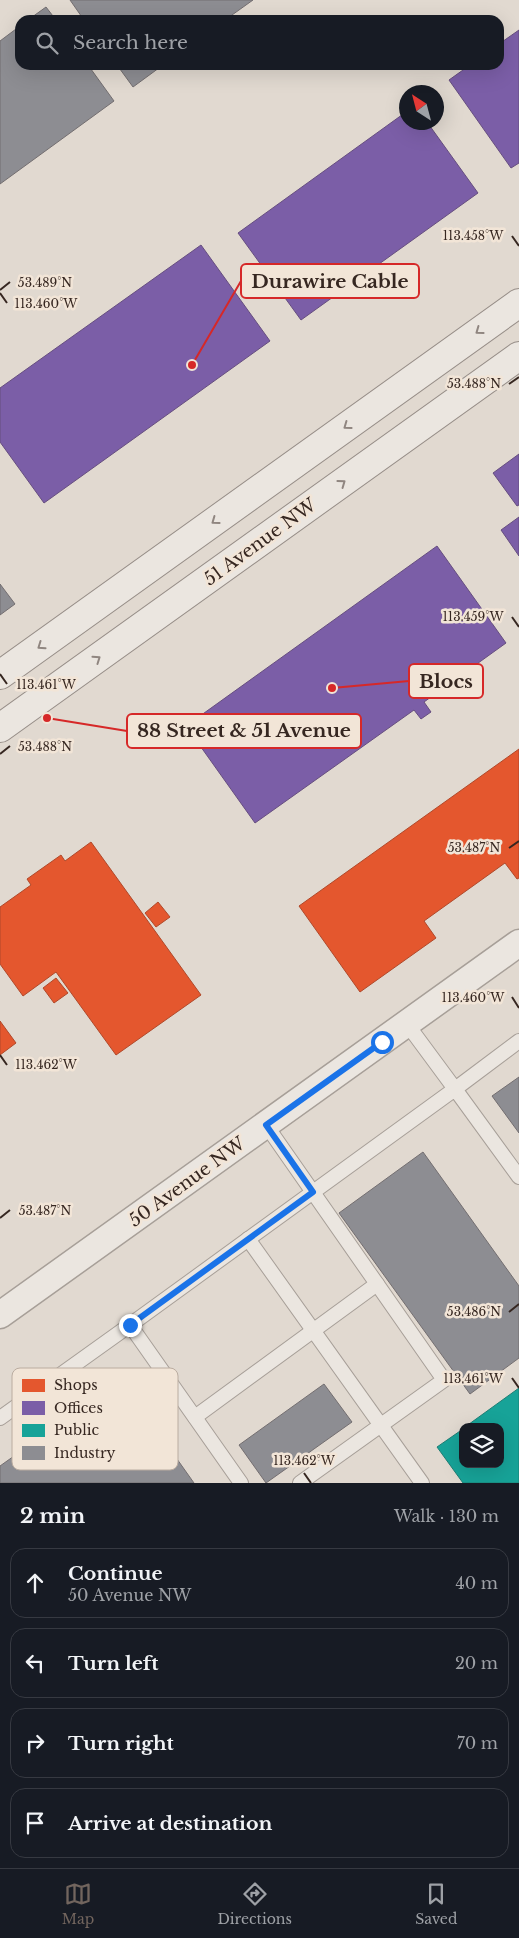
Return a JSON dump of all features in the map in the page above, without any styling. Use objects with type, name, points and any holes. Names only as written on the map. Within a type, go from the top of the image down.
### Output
[{"type":"main road","points":[[0,675],[519,303]]},
{"type":"main road","name":"51 Avenue NW","points":[[0,728],[519,356]]},
{"type":"street","name":"50 Avenue NW","points":[[0,1315],[519,943]]},
{"type":"lane","points":[[407,1024],[519,1177]]},
{"type":"lane","points":[[70,1368],[519,1041]]},
{"type":"lane","points":[[266,1125],[444,1380],[300,1483]]},
{"type":"lane","points":[[248,1239],[422,1483]]},
{"type":"lane","points":[[194,1417],[377,1284]]},
{"type":"lane","points":[[130,1325],[160,1368]]},
{"type":"lane","points":[[178,1394],[242,1483]]},
{"type":"lane","points":[[0,1418],[12,1409]]},
{"type":"building: Shops","points":[[519,749],[519,878],[517,879],[505,863],[424,921],[436,938],[360,992],[299,906]]},
{"type":"building: Shops","points":[[91,842],[201,995],[116,1055],[56,972],[23,996],[0,964],[0,907],[31,885],[27,879],[61,855],[65,861]]},
{"type":"building: Shops","points":[[158,902],[170,917],[156,927],[145,913]]},
{"type":"building: Shops","points":[[56,978],[68,993],[54,1003],[43,988]]},
{"type":"building: Shops","points":[[0,1021],[16,1043],[0,1055]]},
{"type":"building: Offices","points":[[519,30],[519,163],[511,168],[449,80],[463,70],[504,70],[504,40]]},
{"type":"building: Offices","points":[[399,117],[399,130],[433,130],[478,193],[301,320],[238,233]]},
{"type":"building: Offices","points":[[201,245],[270,341],[44,503],[0,442],[0,388]]},
{"type":"building: Offices","points":[[519,454],[519,505],[517,506],[493,473]]},
{"type":"building: Offices","points":[[519,517],[519,556],[501,530]]},
{"type":"building: Offices","points":[[437,546],[506,643],[424,702],[431,712],[421,719],[414,710],[255,823],[186,726]]},
{"type":"building: Public","points":[[519,1388],[519,1483],[463,1483],[437,1447],[459,1432],[459,1468],[504,1468],[504,1423],[471,1423]]},
{"type":"building: Industry","points":[[70,0],[253,0],[232,15],[80,15]]},
{"type":"building: Industry","points":[[46,7],[52,15],[35,15]]},
{"type":"building: Industry","points":[[15,30],[15,70],[92,70],[114,101],[0,184],[0,41]]},
{"type":"building: Industry","points":[[121,70],[156,70],[133,87]]},
{"type":"building: Industry","points":[[0,584],[15,604],[0,615]]},
{"type":"building: Industry","points":[[519,1077],[519,1133],[492,1096]]},
{"type":"building: Industry","points":[[423,1152],[519,1286],[519,1358],[470,1394],[339,1213]]},
{"type":"building: Industry","points":[[324,1384],[352,1422],[266,1483],[239,1445]]},
{"type":"building: Industry","points":[[12,1457],[12,1470],[178,1470],[178,1460],[194,1483],[0,1483],[0,1466]]},
{"type":"place","name":"Durawire Cable","points":[[192,365]]},
{"type":"place","name":"Blocs","points":[[332,688]]},
{"type":"place","name":"88 Street & 51 Avenue","points":[[47,718]]},
{"type":"route","points":[[130,1325],[313,1192],[266,1125],[382,1042]]}]
